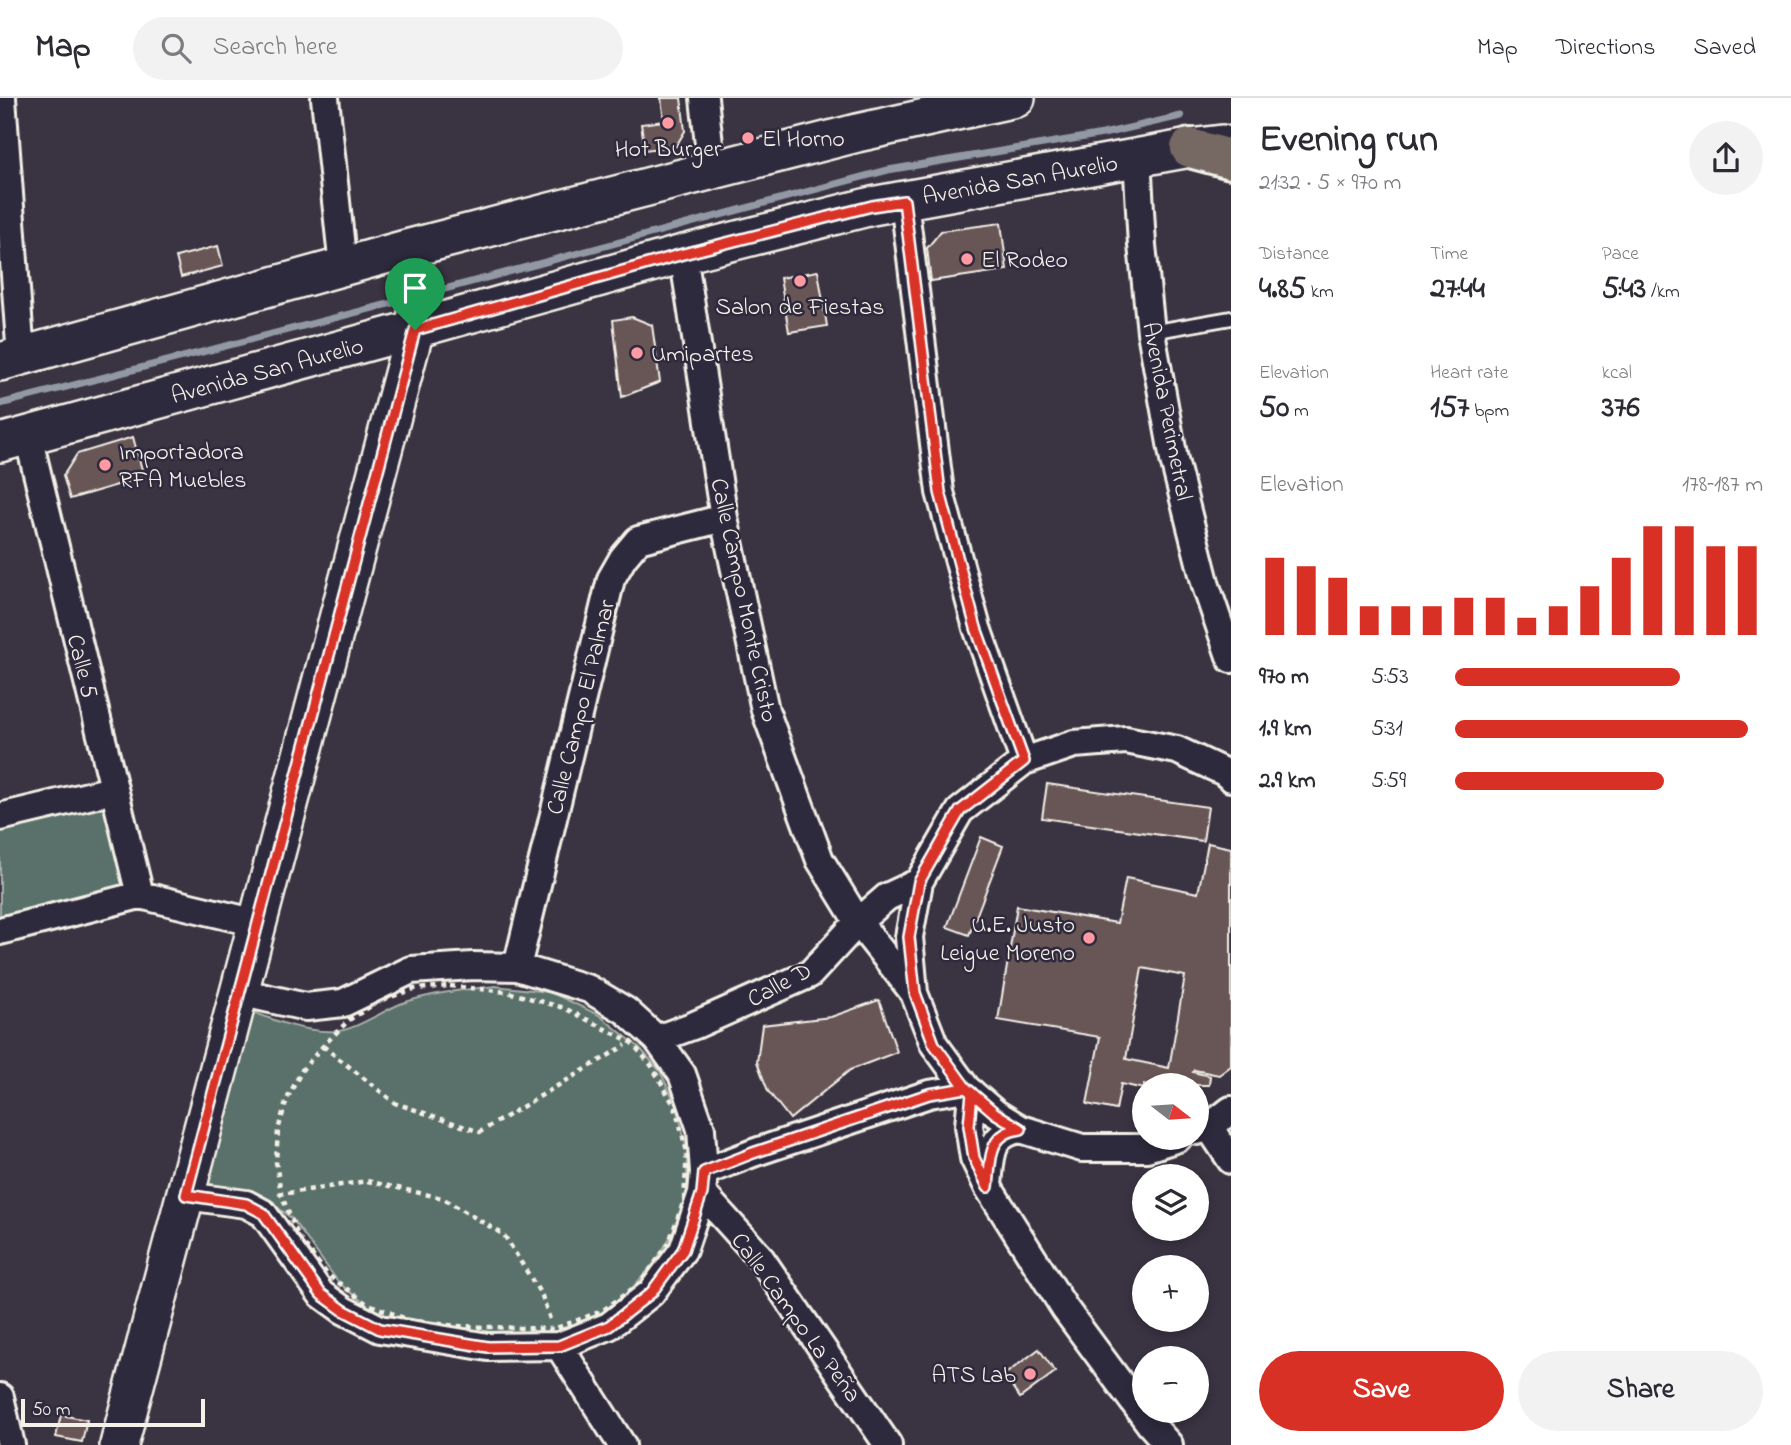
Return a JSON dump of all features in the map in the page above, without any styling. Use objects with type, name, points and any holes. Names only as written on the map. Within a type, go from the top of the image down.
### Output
[{"type":"main road","points":[[11,360],[343,267],[408,258],[857,133],[1016,98]]},
{"type":"main road","name":"Avenida San Aurelio","points":[[14,439],[417,318],[872,206],[1231,142]]},
{"type":"main road","points":[[1191,148],[1231,159]]},
{"type":"main road","points":[[119,1445],[417,318],[408,258]]},
{"type":"street","points":[[2,98],[11,360]]},
{"type":"street","points":[[325,98],[343,267]]},
{"type":"street","points":[[704,98],[712,172]]},
{"type":"street","name":"Avenida Perimetral","points":[[1137,158],[1151,332],[1174,460],[1206,586],[1231,659]]},
{"type":"street","points":[[904,201],[940,492],[976,628],[1024,761]]},
{"type":"street","name":"Calle Campo Monte Cristo","points":[[683,254],[724,518],[765,710],[820,860],[858,922],[915,993]]},
{"type":"street","name":"Calle 5","points":[[14,439],[140,895]]},
{"type":"street","name":"Calle Campo El Palmar","points":[[517,967],[611,579],[638,540],[724,518]]},
{"type":"street","points":[[1132,1148],[1083,1149],[1021,1129],[995,1113],[969,1091],[934,1044],[915,993],[909,937],[919,882],[960,811],[1024,761],[1074,744],[1126,740],[1177,750],[1229,771]]},
{"type":"street","points":[[0,817],[113,790]]},
{"type":"street","name":"Calle D","points":[[657,1039],[695,1026],[810,974],[858,922],[887,897],[919,882]]},
{"type":"street","points":[[0,931],[140,895],[257,923]]},
{"type":"street","points":[[186,1195],[246,1204],[263,1213],[321,1294],[343,1310],[380,1329],[488,1347],[609,1326],[651,1293],[683,1250],[703,1183],[701,1129],[682,1074],[657,1039],[626,1011],[589,989],[517,967],[473,966],[411,970],[343,1003],[306,1007],[239,992]]},
{"type":"street","points":[[703,1183],[753,1153],[929,1094],[969,1091]]},
{"type":"street","points":[[969,1091],[969,1126],[974,1158],[988,1187],[1065,1309],[1150,1424],[1169,1445]]},
{"type":"street","points":[[1209,1125],[1231,1110]]},
{"type":"street","points":[[988,1187],[994,1146],[1008,1132],[1021,1129]]},
{"type":"street","points":[[1209,1136],[1231,1160]]},
{"type":"street","name":"Calle Campo La Peña","points":[[703,1183],[759,1256],[888,1445]]},
{"type":"street","points":[[556,1337],[622,1445]]},
{"type":"street","points":[[0,1397],[11,1445]]},
{"type":"lane","points":[[1151,332],[1231,317]]},
{"type":"path","points":[[450,986],[508,992],[564,1008],[631,1042],[651,1065],[675,1107],[687,1152],[684,1200],[668,1245],[640,1283],[602,1311],[556,1337],[409,1320],[366,1303],[328,1275],[299,1238],[281,1194],[276,1163],[278,1130],[287,1099],[302,1070],[323,1046],[349,1020],[379,1001],[414,989],[450,986]]},
{"type":"path","points":[[323,1046],[395,1103],[480,1132],[631,1042],[657,1039]]},
{"type":"path","points":[[281,1194],[367,1181],[442,1198],[504,1235],[542,1296],[556,1337]]},
{"type":"green space","points":[[106,803],[126,890],[0,921],[0,828]]},
{"type":"green space","points":[[495,986],[550,992],[599,1015],[640,1048],[660,1071],[677,1106],[687,1151],[687,1203],[654,1264],[622,1299],[582,1325],[538,1335],[487,1334],[428,1326],[377,1313],[339,1283],[292,1219],[267,1199],[231,1192],[201,1195],[248,1010],[302,1028],[336,1031],[351,1028],[412,1000]]},
{"type":"building","name":"Hot Burger","points":[[661,98],[681,98],[685,131],[676,146],[645,150],[641,124],[664,121]]},
{"type":"building","name":"El Rodeo","points":[[1001,223],[1007,270],[931,281],[927,248],[941,231]]},
{"type":"building","points":[[218,246],[223,266],[181,277],[176,257]]},
{"type":"building","points":[[818,271],[827,326],[789,332],[780,278]]},
{"type":"building","name":"Umipartes","points":[[632,317],[652,325],[660,382],[622,397],[613,320]]},
{"type":"building","name":"Importadora RFA Muebles","points":[[133,437],[144,477],[70,499],[63,476],[77,454]]},
{"type":"building","points":[[1047,784],[1208,807],[1203,841],[1042,818]]},
{"type":"building","points":[[981,837],[1003,846],[969,935],[947,927]]},
{"type":"building","points":[[1208,843],[1231,848],[1231,1066],[1219,1075],[1194,1070],[1193,1072],[1197,1073],[1132,1073],[1132,1086],[1121,1084],[1116,1110],[1087,1104],[1100,1037],[998,1020],[1017,906],[1117,923],[1126,878],[1198,893]],"holes":[[[1142,968],[1185,976],[1169,1068],[1126,1059]]]},
{"type":"building","points":[[879,1000],[897,1052],[850,1070],[790,1119],[768,1091],[757,1062],[762,1025],[831,1017]]},
{"type":"building","name":"ATS Lab","points":[[1039,1349],[1055,1372],[1020,1398],[1004,1375]]},
{"type":"building","points":[[61,1415],[87,1420],[82,1442],[56,1437]]},
{"type":"waterway","points":[[426,294],[888,170],[1103,134],[1181,116]]},
{"type":"waterway","points":[[0,404],[408,299]]},
{"type":"place","name":"Hot Burger","points":[[668,123]]},
{"type":"place","name":"El Horno","points":[[748,138]]},
{"type":"place","name":"El Rodeo","points":[[967,259]]},
{"type":"place","name":"Salon de Fiestas","points":[[800,281]]},
{"type":"place","name":"Umipartes","points":[[637,353]]},
{"type":"place","name":"Importadora RFA Muebles","points":[[105,465]]},
{"type":"place","name":"U.E. Justo Leigue Moreno","points":[[1089,938]]},
{"type":"place","name":"ATS Lab","points":[[1030,1374]]},
{"type":"route","points":[[415,330],[186,1195],[246,1204],[263,1213],[321,1294],[343,1310],[380,1329],[488,1347],[559,1346],[609,1326],[651,1293],[683,1250],[702,1193],[704,1172],[929,1094],[966,1088],[995,1113],[1021,1129],[1002,1135],[994,1146],[988,1187],[974,1158],[969,1126],[972,1093],[934,1044],[915,993],[909,937],[919,882],[960,811],[1024,761],[976,628],[940,492],[904,201],[872,206],[683,254],[415,330]]}]
